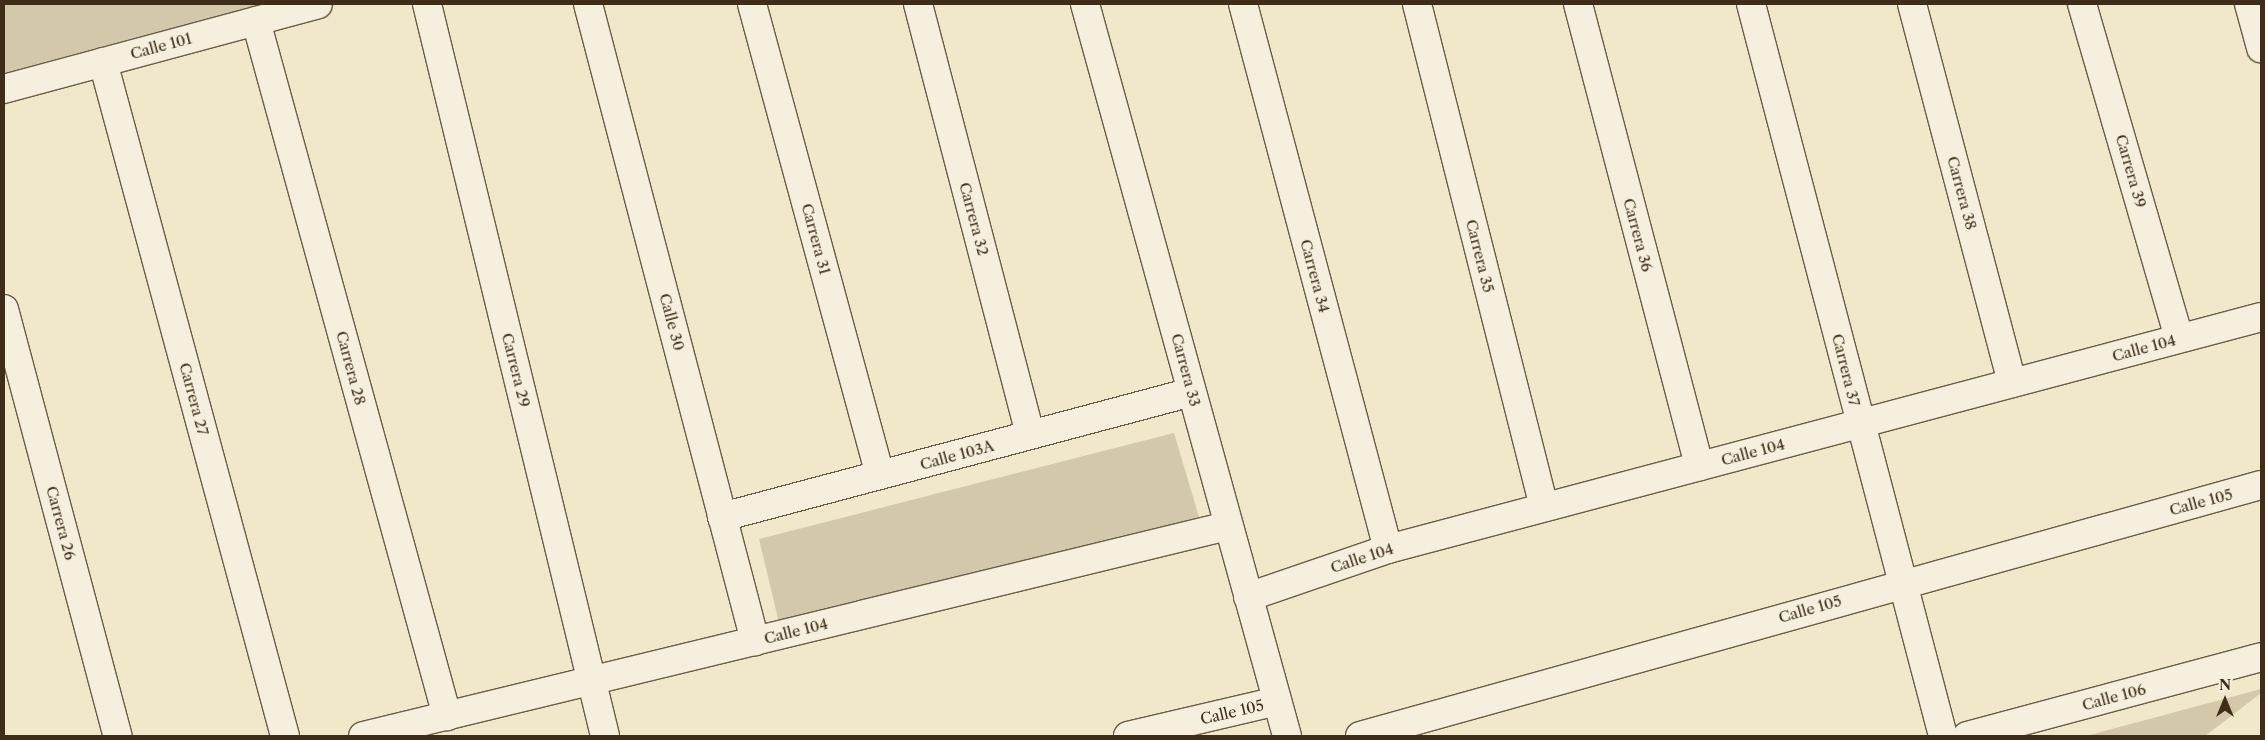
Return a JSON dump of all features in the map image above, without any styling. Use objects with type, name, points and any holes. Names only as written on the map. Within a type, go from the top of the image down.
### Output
[{"type":"street","name":"Calle 101","points":[[4,89],[318,4]]},
{"type":"street","name":"Carrera 29","points":[[427,4],[605,736]]},
{"type":"street","name":"Calle 30","points":[[588,4],[755,641]]},
{"type":"street","name":"Carrera 31","points":[[752,4],[880,475]]},
{"type":"street","name":"Carrera 32","points":[[918,4],[1030,435]]},
{"type":"street","name":"Carrera 33","points":[[1085,4],[1287,736]]},
{"type":"street","name":"Carrera 34","points":[[1243,4],[1388,549]]},
{"type":"street","name":"Carrera 35","points":[[1417,4],[1544,507]]},
{"type":"street","name":"Carrera 36","points":[[1578,4],[1699,466]]},
{"type":"street","name":"Carrera 37","points":[[1751,4],[1859,423],[1943,736]]},
{"type":"street","name":"Carrera 38","points":[[1912,4],[2012,383]]},
{"type":"street","name":"Carrera 39","points":[[2082,4],[2179,338]]},
{"type":"street","points":[[2249,4],[2261,48]]},
{"type":"street","name":"Carrera 28","points":[[256,21],[447,716]]},
{"type":"street","name":"Carrera 27","points":[[103,62],[285,736]]},
{"type":"street","name":"Carrera 26","points":[[4,309],[118,736]]},
{"type":"street","name":"Calle 104","points":[[1248,596],[1388,549],[2261,317]]},
{"type":"street","name":"Calle 103A","points":[[722,518],[1192,392]]},
{"type":"street","name":"Calle 105","points":[[1360,736],[2261,485]]},
{"type":"street","name":"Calle 104","points":[[363,736],[1228,526]]},
{"type":"street","name":"Calle 106","points":[[1967,736],[2261,657]]},
{"type":"street","name":"Calle 105","points":[[1128,736],[1277,701]]},
{"type":"shaded area","points":[[4,4],[262,4],[4,73]]},
{"type":"shaded area","points":[[1174,433],[1199,517],[780,627],[759,539]]},
{"type":"shaded area","points":[[2261,689],[2261,693],[2205,736],[2086,736]]}]
